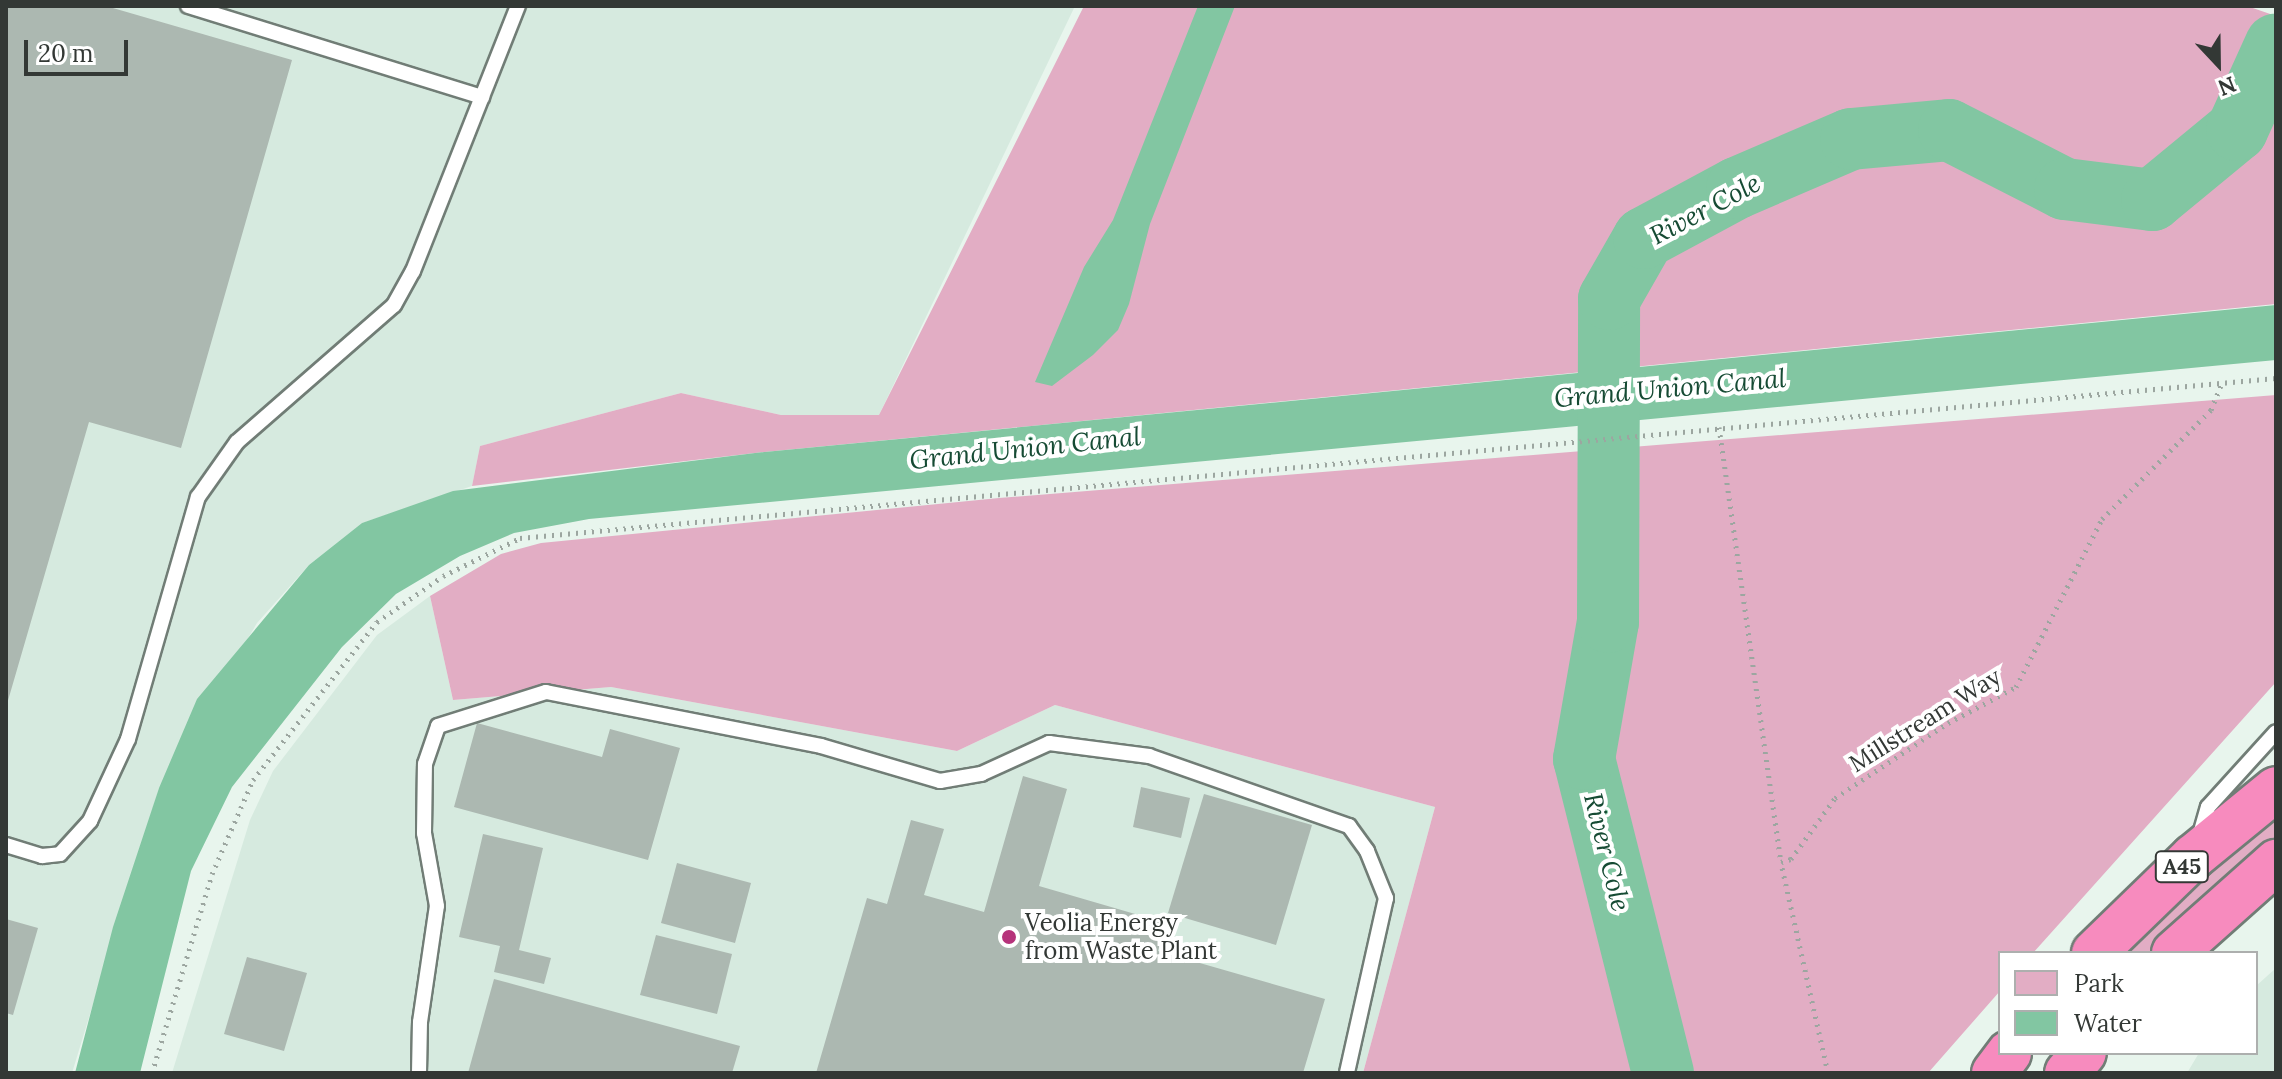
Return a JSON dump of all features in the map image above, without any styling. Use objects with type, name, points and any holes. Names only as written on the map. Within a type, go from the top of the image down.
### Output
[{"type":"highway","name":"A45","points":[[2096,951],[2193,857],[2276,789]]},
{"type":"highway","name":"A45","points":[[2176,951],[2276,862]]},
{"type":"highway","points":[[1994,1073],[2008,1055]]},
{"type":"highway","points":[[2067,1073],[2082,1055]]},
{"type":"lane","points":[[188,6],[482,97]]},
{"type":"lane","points":[[6,845],[42,856],[60,854],[81,836],[128,739],[198,497],[237,442],[394,305],[518,6]]},
{"type":"lane","points":[[419,1073],[420,1022],[437,906],[424,833],[425,764],[438,726],[546,692],[821,746],[940,781],[981,774],[1049,743],[1149,756],[1349,826],[1367,851],[1386,898],[1347,1073]]},
{"type":"lane","points":[[2193,857],[2208,807],[2276,732]]},
{"type":"path","points":[[152,1073],[212,874],[253,780],[377,622],[443,576],[520,538],[1478,448],[2276,378]]},
{"type":"path","name":"Millstream Way","points":[[1781,862],[1791,859],[1835,798],[1948,723],[2016,687],[2102,519],[2211,410],[2222,383]]},
{"type":"path","points":[[1719,427],[1781,862],[1828,1073]]},
{"type":"shaded area","points":[[6,6],[1075,6],[879,415],[781,415],[681,393],[480,446],[472,486],[362,523],[309,565],[257,623],[159,788],[72,1073],[6,1073]]},
{"type":"shaded area","points":[[430,596],[453,700],[611,687],[957,751],[1055,705],[1435,807],[1363,1073],[172,1073],[250,820],[273,771],[377,635]]},
{"type":"shaded area","points":[[2276,968],[2276,1073],[2187,1073],[2198,1055],[2258,1055],[2258,984]]},
{"type":"green space","points":[[1084,6],[2247,6],[2276,16],[2276,304],[755,453],[472,486],[480,446],[681,393],[781,415],[879,415]]},
{"type":"green space","points":[[2276,395],[2276,682],[2035,951],[1998,951],[1998,993],[1928,1073],[1363,1073],[1435,807],[1055,705],[957,751],[611,687],[453,700],[430,596],[501,554],[541,543],[999,498]]},
{"type":"green space","points":[[2276,806],[2276,841],[2157,951],[2123,951]]},
{"type":"water","points":[[1198,6],[1235,6],[1150,224],[1129,304],[1118,330],[1093,355],[1052,386],[1035,382],[1084,267],[1113,220]]},
{"type":"water","name":"Grand Union Canal","points":[[2276,305],[2276,360],[589,519],[514,533],[460,556],[396,594],[342,647],[232,787],[191,871],[140,1073],[75,1073],[113,927],[159,788],[197,699],[309,565],[362,523],[453,491],[755,453]]},
{"type":"building","points":[[6,6],[106,6],[292,60],[181,448],[89,422],[7,704]]},
{"type":"building","points":[[477,723],[602,757],[610,729],[680,748],[648,860],[454,807]]},
{"type":"building","name":"Veolia Energy from Waste Plant","points":[[1023,776],[1067,789],[1039,886],[1166,923],[1158,951],[1325,999],[1303,1073],[816,1073],[867,898],[887,904],[911,820],[944,829],[924,895],[984,912]]},
{"type":"building","points":[[1141,787],[1190,798],[1181,838],[1133,827]]},
{"type":"building","points":[[1204,794],[1312,825],[1276,945],[1168,913]]},
{"type":"building","points":[[483,834],[543,848],[519,950],[551,958],[544,984],[494,972],[500,946],[459,937]]},
{"type":"building","points":[[677,863],[751,883],[735,943],[661,923]]},
{"type":"building","points":[[6,919],[38,928],[13,1015],[6,1013]]},
{"type":"building","points":[[656,935],[732,954],[717,1014],[640,995]]},
{"type":"building","points":[[247,957],[307,973],[284,1051],[224,1034]]},
{"type":"building","points":[[494,979],[740,1046],[732,1073],[468,1073]]},
{"type":"waterway","name":"River Cole","points":[[1663,1073],[1584,759],[1608,622],[1609,299],[1644,238],[1737,188],[1851,139],[1949,130],[2065,189],[2152,200],[2237,130],[2276,44]]},
{"type":"place","name":"Veolia Energy from Waste Plant","points":[[1009,937]]}]
